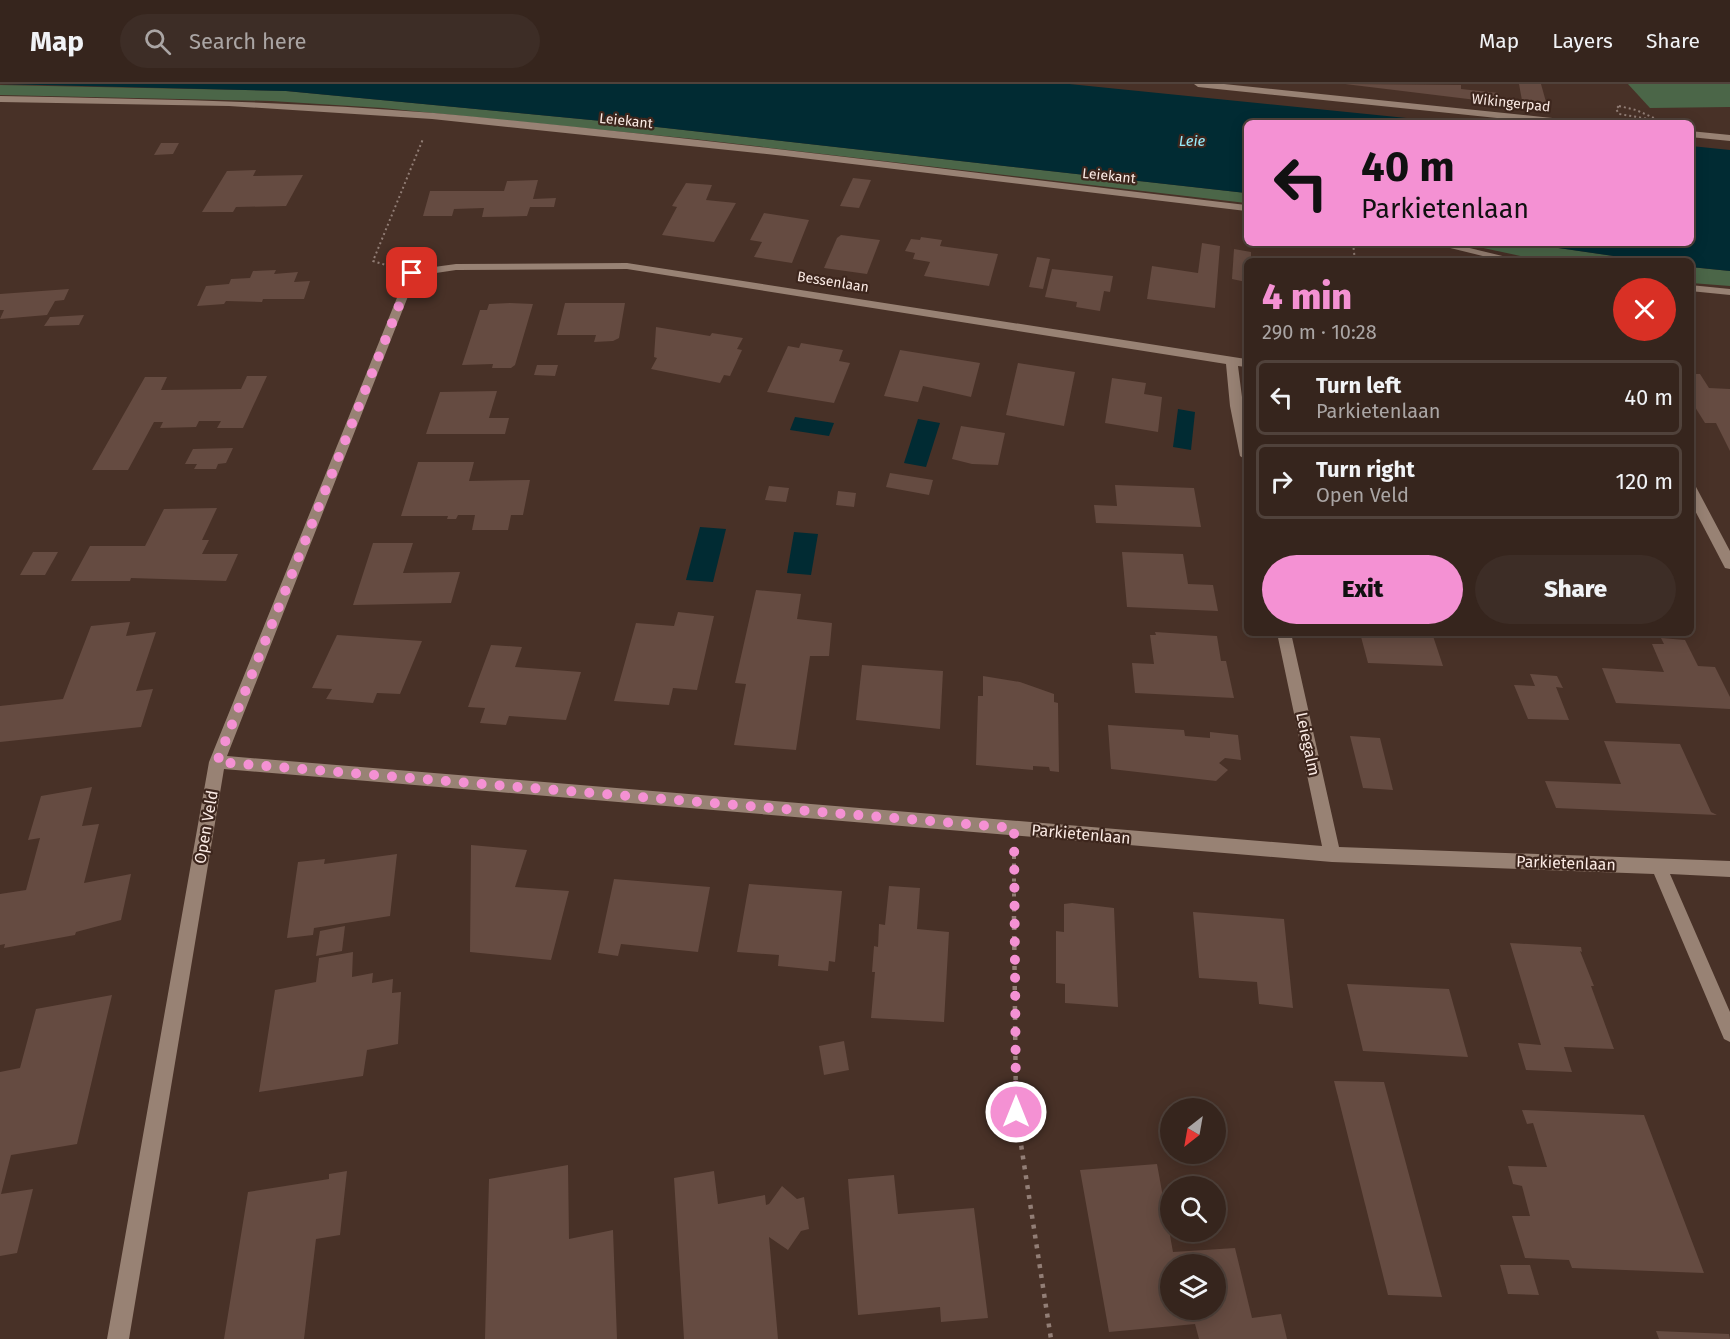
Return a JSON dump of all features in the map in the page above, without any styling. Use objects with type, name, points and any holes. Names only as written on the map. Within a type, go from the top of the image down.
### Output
[{"type":"street","name":"Wikingerpad","points":[[1198,84],[1541,120]]},
{"type":"street","name":"Leiekant","points":[[0,99],[229,103],[432,116],[785,153],[1244,208]]},
{"type":"street","points":[[1694,134],[1730,138]]},
{"type":"street","points":[[1449,246],[1504,258]]},
{"type":"street","name":"Bessenlaan","points":[[412,273],[456,267],[627,266],[1244,363]]},
{"type":"street","name":"Open Veld","points":[[118,1339],[217,762],[412,273]]},
{"type":"street","points":[[1694,288],[1730,292]]},
{"type":"street","points":[[1232,361],[1244,436]]},
{"type":"street","points":[[1694,496],[1730,564]]},
{"type":"street","name":"Leiegalm","points":[[1285,636],[1332,854]]},
{"type":"street","name":"Parkietenlaan","points":[[217,762],[1332,854],[1730,869]]},
{"type":"street","points":[[1659,867],[1730,1033]]},
{"type":"path","points":[[1648,120],[1626,117],[1619,114],[1616,109],[1619,106],[1636,110],[1658,120]]},
{"type":"path","points":[[412,273],[373,261],[432,116]]},
{"type":"path","points":[[1014,828],[1016,1112],[1051,1339]]},
{"type":"green space","points":[[1628,84],[1730,84],[1730,107],[1650,108]]},
{"type":"green space","points":[[0,85],[286,91],[612,122],[1244,193],[1244,203],[694,139],[383,108],[271,101],[0,95]]},
{"type":"green space","points":[[1474,246],[1545,246],[1627,258],[1530,258]]},
{"type":"green space","points":[[1694,267],[1730,271],[1730,286],[1694,283]]},
{"type":"water","name":"Leie","points":[[0,84],[1069,84],[1426,120],[1244,120],[1244,193],[612,122],[286,91]]},
{"type":"water","points":[[1694,146],[1730,150],[1730,271],[1694,267],[1694,258],[1627,258],[1545,246],[1694,246]]},
{"type":"water","points":[[1178,409],[1195,412],[1191,450],[1173,447]]},
{"type":"water","points":[[795,417],[834,423],[829,436],[790,430]]},
{"type":"water","points":[[918,419],[940,423],[926,467],[904,463]]},
{"type":"water","points":[[700,527],[726,529],[713,582],[686,580]]},
{"type":"water","points":[[794,532],[818,534],[811,575],[787,573]]},
{"type":"building","points":[[1345,84],[1461,85],[1461,89],[1499,93],[1501,103]]},
{"type":"building","points":[[1519,84],[1541,84],[1548,109],[1523,106]]},
{"type":"building","points":[[161,143],[179,143],[173,154],[154,155]]},
{"type":"building","points":[[256,170],[253,176],[303,175],[286,206],[236,207],[233,212],[202,212],[227,171]]},
{"type":"building","points":[[853,178],[871,180],[859,208],[840,206]]},
{"type":"building","points":[[538,180],[533,199],[556,198],[554,207],[530,207],[527,216],[482,217],[484,208],[454,209],[452,216],[423,216],[430,191],[504,191],[507,181]]},
{"type":"building","points":[[686,183],[712,185],[706,200],[736,203],[714,242],[662,235],[677,207],[672,206]]},
{"type":"building","points":[[764,213],[809,220],[792,263],[754,257],[762,242],[750,240]]},
{"type":"building","points":[[841,235],[880,240],[867,274],[824,268],[837,238]]},
{"type":"building","points":[[921,237],[942,240],[940,246],[998,254],[989,286],[924,276],[930,262],[913,259],[915,253],[905,251],[911,239],[920,240]]},
{"type":"building","points":[[1202,243],[1220,246],[1215,308],[1147,299],[1152,266],[1198,273]]},
{"type":"building","points":[[1234,249],[1251,252],[1251,258],[1244,258],[1244,282],[1232,279]]},
{"type":"building","points":[[1037,257],[1050,259],[1043,289],[1029,287]]},
{"type":"building","points":[[1052,269],[1113,276],[1110,292],[1104,291],[1100,311],[1076,307],[1077,302],[1045,297]]},
{"type":"building","points":[[276,270],[274,274],[298,272],[294,282],[310,281],[304,299],[263,299],[262,302],[226,301],[224,304],[197,306],[206,286],[229,284],[231,279],[250,278],[253,271]]},
{"type":"building","points":[[69,289],[64,300],[55,301],[47,315],[0,319],[4,310],[0,310],[0,294]]},
{"type":"building","points":[[565,303],[625,303],[619,338],[613,341],[594,342],[596,335],[557,335]]},
{"type":"building","points":[[489,304],[533,304],[515,365],[511,368],[492,368],[493,364],[462,365],[480,310],[487,310]]},
{"type":"building","points":[[84,315],[79,325],[44,326],[50,317]]},
{"type":"building","points":[[656,327],[710,336],[712,333],[743,338],[737,349],[742,350],[730,376],[724,375],[720,383],[651,369],[657,358],[654,357]]},
{"type":"building","points":[[801,343],[843,350],[839,361],[850,363],[834,403],[767,392],[788,346],[799,348]]},
{"type":"building","points":[[900,350],[980,363],[971,397],[923,386],[918,402],[884,396]]},
{"type":"building","points":[[1018,363],[1075,372],[1064,426],[1006,415]]},
{"type":"building","points":[[537,365],[558,365],[555,376],[534,375]]},
{"type":"building","points":[[1694,374],[1700,374],[1709,388],[1730,389],[1730,451],[1716,423],[1705,423],[1694,405]]},
{"type":"building","points":[[247,376],[267,376],[243,428],[217,428],[221,421],[199,421],[196,427],[160,428],[163,422],[154,422],[128,470],[92,470],[145,377],[167,377],[161,390],[241,389]]},
{"type":"building","points":[[1112,378],[1146,383],[1144,394],[1162,397],[1158,432],[1105,423]]},
{"type":"building","points":[[497,391],[489,418],[509,418],[505,434],[426,434],[440,392]]},
{"type":"building","points":[[961,426],[1005,433],[998,465],[972,464],[952,459]]},
{"type":"building","points":[[233,448],[226,463],[218,464],[216,469],[194,469],[197,464],[185,464],[193,449]]},
{"type":"building","points":[[418,462],[474,462],[469,481],[530,480],[523,515],[511,515],[508,530],[472,530],[475,515],[458,515],[456,519],[447,519],[448,516],[401,516]]},
{"type":"building","points":[[890,473],[933,480],[929,495],[886,487]]},
{"type":"building","points":[[1115,485],[1194,488],[1201,527],[1096,523],[1094,505],[1117,506]]},
{"type":"building","points":[[769,486],[789,488],[786,502],[765,500]]},
{"type":"building","points":[[838,491],[856,493],[854,507],[836,505]]},
{"type":"building","points":[[217,508],[202,540],[209,540],[202,554],[238,554],[226,581],[131,578],[130,581],[71,581],[90,546],[145,546],[164,509]]},
{"type":"building","points":[[373,543],[413,543],[403,573],[460,572],[451,603],[353,605]]},
{"type":"building","points":[[33,552],[58,552],[45,575],[20,575]]},
{"type":"building","points":[[1122,552],[1183,554],[1188,584],[1213,585],[1218,611],[1127,607]]},
{"type":"building","points":[[756,590],[801,594],[797,619],[832,623],[829,656],[810,656],[796,750],[734,745],[746,684],[735,683]]},
{"type":"building","points":[[678,612],[714,616],[697,690],[673,688],[669,705],[614,701],[636,623],[674,626]]},
{"type":"building","points":[[130,622],[126,636],[156,632],[136,691],[153,689],[141,727],[0,742],[0,706],[63,699],[91,626]]},
{"type":"building","points":[[1155,632],[1217,636],[1221,661],[1226,661],[1234,698],[1135,693],[1132,663],[1154,664],[1150,635],[1156,635]]},
{"type":"building","points":[[337,635],[422,641],[400,694],[377,693],[373,703],[326,699],[332,689],[312,688]]},
{"type":"building","points":[[1361,636],[1433,636],[1443,666],[1368,663]]},
{"type":"building","points":[[1661,638],[1685,640],[1698,666],[1715,667],[1730,697],[1730,709],[1616,703],[1602,668],[1664,672],[1652,644],[1664,644]]},
{"type":"building","points":[[491,645],[522,647],[515,667],[581,672],[566,720],[509,716],[506,725],[480,723],[485,708],[468,707]]},
{"type":"building","points":[[862,665],[943,671],[940,729],[856,720]]},
{"type":"building","points":[[1530,674],[1557,676],[1563,688],[1556,687],[1569,720],[1528,719],[1514,685],[1535,686]]},
{"type":"building","points":[[983,676],[1020,682],[1054,694],[1054,702],[1058,703],[1059,772],[1050,771],[1049,767],[1033,766],[1033,770],[976,765],[978,696],[983,696]]},
{"type":"building","points":[[1108,725],[1184,730],[1185,736],[1210,738],[1210,732],[1238,735],[1241,760],[1225,758],[1219,763],[1228,770],[1216,781],[1111,769]]},
{"type":"building","points":[[1350,736],[1380,738],[1393,790],[1363,788]]},
{"type":"building","points":[[1604,741],[1680,744],[1711,812],[1717,815],[1556,808],[1545,781],[1621,784]]},
{"type":"building","points":[[92,787],[82,826],[99,824],[84,883],[131,874],[121,920],[76,932],[75,935],[4,948],[5,944],[0,945],[0,894],[26,890],[40,838],[28,840],[41,796]]},
{"type":"building","points":[[471,845],[527,850],[515,887],[569,891],[551,960],[470,952]]},
{"type":"building","points":[[397,854],[390,916],[314,928],[313,935],[287,938],[298,862],[325,859],[324,864]]},
{"type":"building","points":[[614,879],[710,887],[698,952],[621,944],[618,956],[598,953]]},
{"type":"building","points":[[749,884],[842,891],[835,962],[829,961],[828,971],[778,966],[779,955],[737,952]]},
{"type":"building","points":[[889,886],[920,888],[917,929],[949,932],[944,1022],[871,1018],[875,972],[872,972],[874,946],[878,947],[879,924],[885,925]]},
{"type":"building","points":[[1064,904],[1114,908],[1118,1007],[1065,1003],[1065,984],[1056,983],[1056,931],[1064,932]]},
{"type":"building","points":[[1193,912],[1284,919],[1293,1008],[1259,1004],[1257,982],[1199,978]]},
{"type":"building","points":[[345,926],[342,951],[316,956],[320,931]]},
{"type":"building","points":[[1510,943],[1581,947],[1582,952],[1580,951],[1594,986],[1591,986],[1614,1049],[1564,1047],[1572,1072],[1526,1070],[1518,1043],[1541,1045]]},
{"type":"building","points":[[353,952],[352,977],[373,973],[372,983],[393,979],[392,993],[401,992],[398,1044],[367,1050],[363,1076],[259,1092],[275,990],[316,982],[319,958]]},
{"type":"building","points":[[1347,984],[1449,989],[1468,1057],[1363,1051]]},
{"type":"building","points":[[112,995],[77,1144],[11,1155],[1,1194],[33,1189],[17,1253],[0,1256],[0,1072],[20,1068],[36,1009]]},
{"type":"building","points":[[844,1041],[849,1070],[824,1075],[819,1046]]},
{"type":"building","points":[[1334,1081],[1384,1082],[1442,1297],[1388,1295]]},
{"type":"building","points":[[1522,1110],[1644,1115],[1704,1273],[1572,1268],[1569,1260],[1525,1258],[1512,1216],[1530,1216],[1522,1186],[1513,1184],[1508,1166],[1547,1167],[1533,1123],[1527,1124]]},
{"type":"building","points":[[1157,1164],[1160,1180],[1160,1242],[1171,1242],[1173,1252],[1235,1248],[1252,1318],[1281,1314],[1287,1339],[1199,1339],[1195,1324],[1109,1332],[1080,1170]]},
{"type":"building","points":[[568,1165],[569,1239],[613,1230],[617,1339],[485,1339],[489,1179]]},
{"type":"building","points":[[347,1171],[340,1235],[316,1239],[304,1339],[224,1339],[248,1192],[329,1179],[329,1174]]},
{"type":"building","points":[[714,1171],[718,1204],[765,1195],[766,1205],[782,1186],[797,1199],[804,1197],[809,1229],[801,1231],[788,1250],[769,1237],[778,1339],[684,1339],[674,1178]]},
{"type":"building","points":[[894,1175],[898,1214],[974,1208],[988,1318],[941,1322],[940,1307],[858,1315],[848,1179]]},
{"type":"building","points":[[1500,1265],[1530,1265],[1539,1295],[1508,1294]]},
{"type":"building","points":[[1656,1331],[1729,1334],[1730,1339],[1659,1339]]},
{"type":"route","points":[[412,273],[217,762],[1014,828],[1016,1112]]}]
